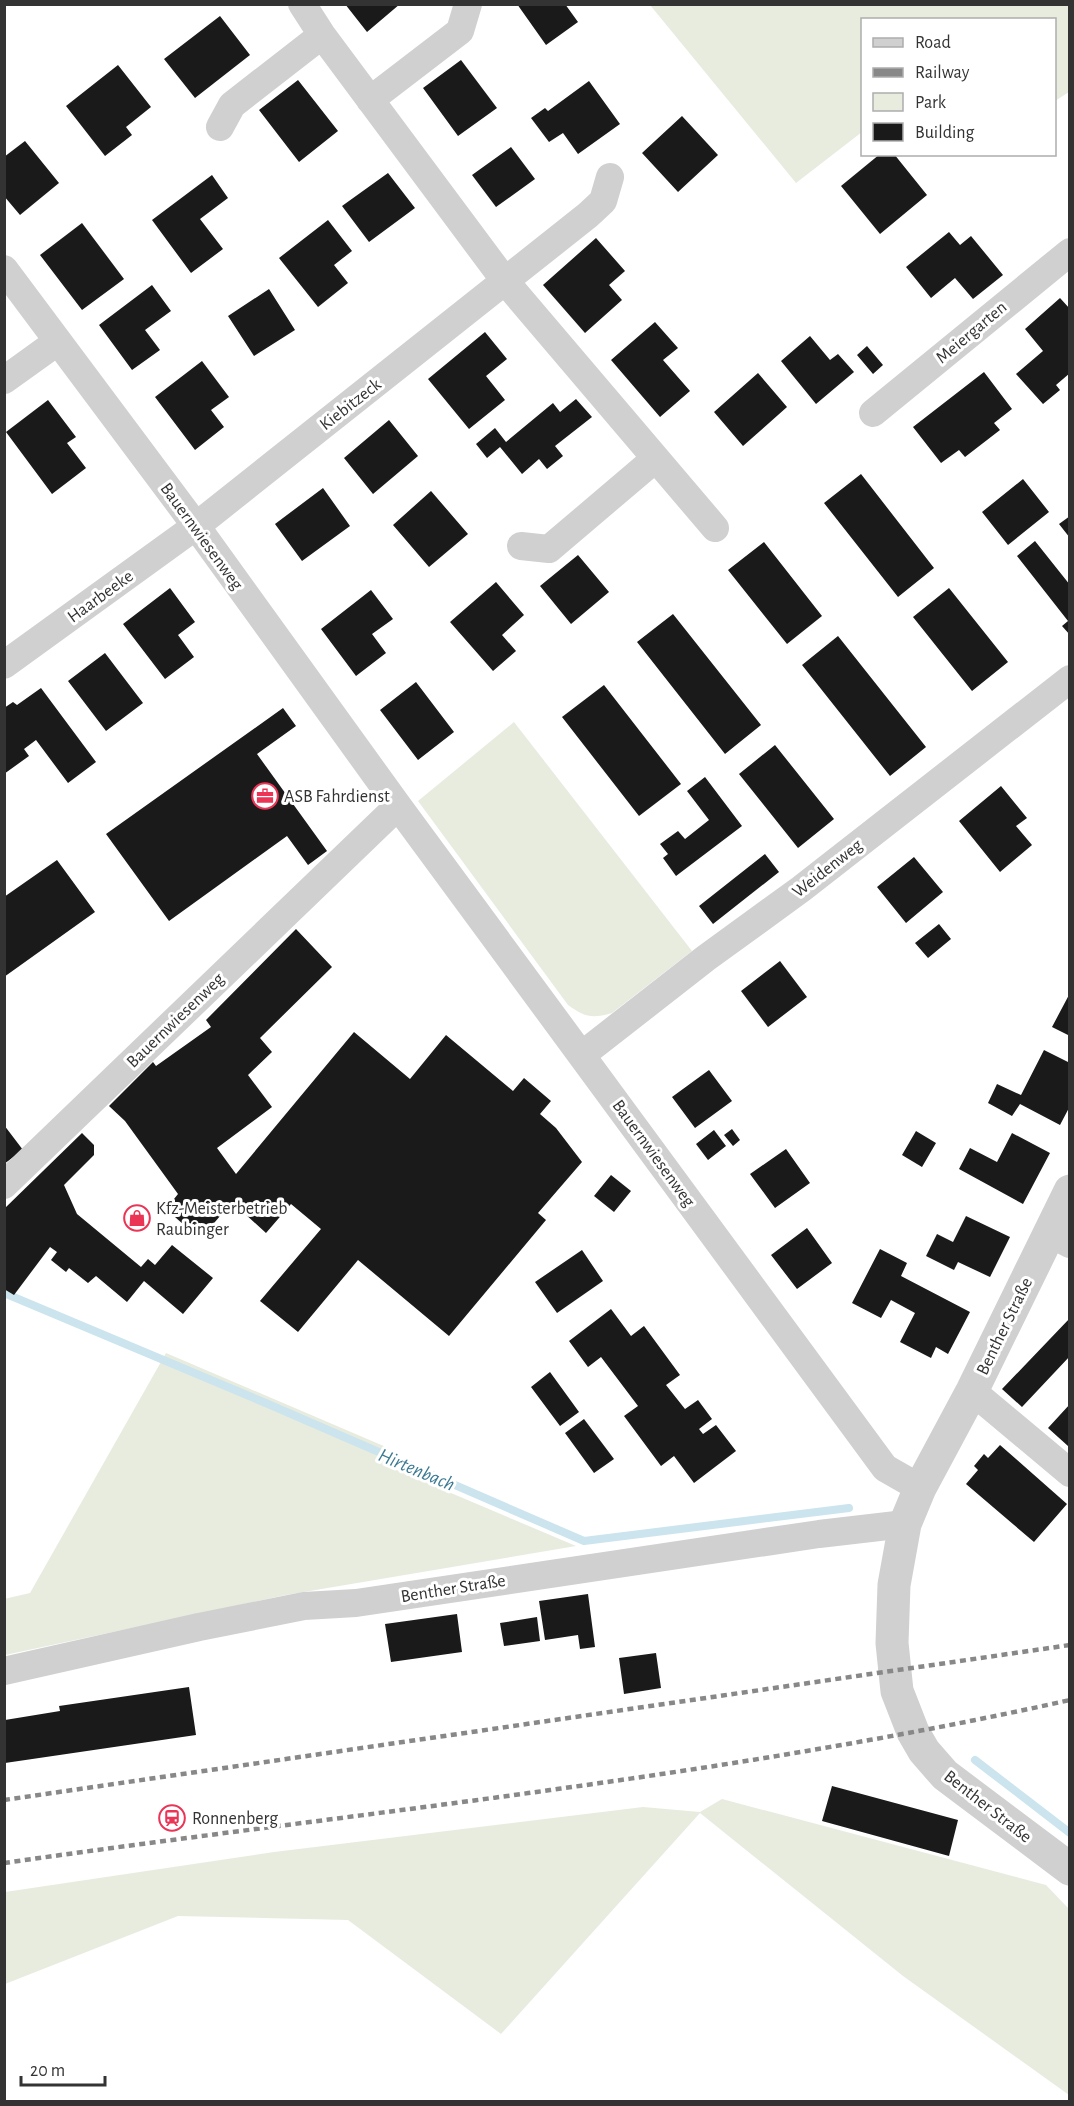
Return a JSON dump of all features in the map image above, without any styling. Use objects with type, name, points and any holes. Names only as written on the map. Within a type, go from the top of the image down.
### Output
[{"type":"street","points":[[302,4],[322,35],[505,281],[715,528]]},
{"type":"street","points":[[370,100],[460,31],[468,4]]},
{"type":"street","points":[[220,127],[232,105],[322,35]]},
{"type":"street","name":"Kiebitzeck","points":[[196,526],[603,201],[610,177]]},
{"type":"street","name":"Meiergarten","points":[[873,413],[1070,252]]},
{"type":"street","name":"Bauernwiesenweg","points":[[4,269],[196,526],[398,806],[583,1054],[885,1468],[920,1488]]},
{"type":"street","points":[[4,380],[57,342]]},
{"type":"street","points":[[521,546],[549,549],[655,459]]},
{"type":"street","name":"Haarbeeke","points":[[4,665],[196,526]]},
{"type":"street","name":"Weidenweg","points":[[583,1054],[706,957],[801,889],[1070,679]]},
{"type":"street","name":"Bauernwiesenweg","points":[[4,1185],[398,806]]},
{"type":"street","name":"Benther Straße","points":[[1070,1191],[1059,1238],[972,1391],[920,1488],[905,1524],[894,1585],[892,1643],[897,1691],[913,1732],[924,1751],[945,1775],[1070,1869]]},
{"type":"street","points":[[972,1391],[1070,1473]]},
{"type":"street","name":"Benther Straße","points":[[4,1671],[304,1606],[356,1603],[760,1543],[905,1524]]},
{"type":"green space","points":[[650,5],[1069,5],[1069,92],[1056,100],[1056,18],[861,18],[861,133],[796,183]]},
{"type":"green space","points":[[514,722],[692,951],[612,1013],[588,1016],[568,1005],[418,801]]},
{"type":"green space","points":[[166,1353],[386,1447],[385,1465],[576,1546],[286,1595],[5,1655],[4,1599],[30,1593]]},
{"type":"green space","points":[[722,1799],[1046,1885],[1069,1909],[1069,2095],[903,1976],[700,1813],[501,2034],[348,1920],[178,1916],[5,1984],[5,1892],[274,1852],[643,1807],[700,1812]]},
{"type":"building","points":[[345,4],[400,4],[367,32]]},
{"type":"building","points":[[517,4],[565,4],[578,22],[546,45]]},
{"type":"building","points":[[220,16],[250,55],[195,98],[164,59]]},
{"type":"building","points":[[461,60],[497,108],[458,136],[423,88]]},
{"type":"building","points":[[118,65],[151,107],[126,127],[132,135],[105,156],[66,106]]},
{"type":"building","points":[[298,80],[338,131],[299,162],[259,110]]},
{"type":"building","points":[[589,81],[620,124],[578,154],[563,133],[549,142],[531,118],[545,108],[548,111]]},
{"type":"building","points":[[682,116],[718,155],[678,192],[642,153]]},
{"type":"building","points":[[25,141],[59,183],[20,215],[4,196],[4,157]]},
{"type":"building","points":[[511,147],[535,179],[496,207],[472,175]]},
{"type":"building","points":[[878,156],[896,156],[927,195],[880,234],[841,186]]},
{"type":"building","points":[[388,173],[415,208],[369,242],[342,206]]},
{"type":"building","points":[[212,175],[228,198],[200,219],[223,249],[191,273],[152,220]]},
{"type":"building","points":[[328,220],[352,251],[334,265],[348,283],[318,307],[279,258]]},
{"type":"building","points":[[82,223],[124,279],[82,310],[40,255]]},
{"type":"building","points":[[949,232],[960,245],[971,236],[1003,275],[973,299],[955,278],[931,298],[906,267]]},
{"type":"building","points":[[596,238],[625,271],[609,285],[622,300],[585,333],[543,285]]},
{"type":"building","points":[[152,285],[171,311],[145,330],[160,350],[132,370],[99,325]]},
{"type":"building","points":[[269,289],[295,330],[254,356],[228,316]]},
{"type":"building","points":[[1060,298],[1070,309],[1070,373],[1056,385],[1060,390],[1043,404],[1016,374],[1043,351],[1025,329]]},
{"type":"building","points":[[655,322],[678,348],[663,360],[690,391],[660,417],[611,360]]},
{"type":"building","points":[[485,332],[507,359],[486,376],[505,400],[469,429],[428,379]]},
{"type":"building","points":[[810,336],[830,360],[838,354],[854,372],[816,404],[781,361]]},
{"type":"building","points":[[867,346],[883,365],[873,374],[857,355]]},
{"type":"building","points":[[202,361],[229,397],[211,410],[224,427],[195,450],[155,397]]},
{"type":"building","points":[[984,372],[1012,409],[994,423],[1000,430],[965,457],[959,450],[941,463],[913,427]]},
{"type":"building","points":[[758,373],[787,407],[743,446],[714,412]]},
{"type":"building","points":[[576,399],[592,417],[555,446],[563,456],[547,469],[539,459],[522,474],[500,447],[487,458],[476,444],[495,428],[506,442],[553,403],[560,412]]},
{"type":"building","points":[[48,400],[76,437],[67,443],[86,468],[52,494],[6,432]]},
{"type":"building","points":[[389,420],[418,456],[373,494],[344,458]]},
{"type":"building","points":[[861,474],[934,568],[898,597],[824,503]]},
{"type":"building","points":[[1023,479],[1049,512],[1008,545],[982,512]]},
{"type":"building","points":[[323,488],[350,526],[302,561],[275,524]]},
{"type":"building","points":[[431,491],[468,534],[429,567],[393,525]]},
{"type":"building","points":[[1070,516],[1070,538],[1059,524]]},
{"type":"building","points":[[1035,541],[1070,585],[1070,635],[1062,626],[1068,621],[1017,556]]},
{"type":"building","points":[[764,542],[822,616],[787,644],[728,570]]},
{"type":"building","points":[[578,555],[609,592],[571,624],[540,586]]},
{"type":"building","points":[[496,582],[524,615],[502,635],[516,651],[493,671],[450,622]]},
{"type":"building","points":[[170,588],[195,622],[178,635],[194,657],[165,679],[123,624]]},
{"type":"building","points":[[949,588],[1008,662],[972,691],[913,617]]},
{"type":"building","points":[[371,590],[393,619],[372,634],[386,653],[356,676],[321,629]]},
{"type":"building","points":[[673,614],[761,725],[725,754],[637,642]]},
{"type":"building","points":[[838,636],[926,747],[890,776],[802,665]]},
{"type":"building","points":[[105,653],[143,703],[106,731],[68,681]]},
{"type":"building","points":[[416,682],[454,732],[418,760],[380,710]]},
{"type":"building","points":[[604,685],[681,784],[639,816],[562,717]]},
{"type":"building","points":[[41,688],[96,762],[68,783],[36,740],[24,749],[29,756],[4,774],[4,708],[13,702],[17,705]]},
{"type":"building","points":[[283,708],[296,726],[257,754],[327,851],[308,865],[287,836],[169,921],[106,834]]},
{"type":"building","points":[[775,745],[834,819],[798,848],[739,774]]},
{"type":"building","points":[[705,777],[742,826],[676,876],[663,858],[668,854],[660,844],[678,831],[685,839],[709,820],[687,791]]},
{"type":"building","points":[[1001,786],[1027,818],[1016,826],[1032,845],[1000,872],[959,821]]},
{"type":"building","points":[[765,854],[779,872],[713,924],[699,906]]},
{"type":"building","points":[[914,857],[943,892],[906,923],[877,887]]},
{"type":"building","points":[[57,860],[95,912],[4,977],[4,897]]},
{"type":"building","points":[[939,924],[951,939],[928,958],[915,943]]},
{"type":"building","points":[[296,929],[332,967],[260,1038],[272,1052],[248,1075],[272,1107],[217,1148],[236,1174],[354,1032],[410,1079],[446,1035],[513,1091],[524,1078],[551,1101],[540,1114],[556,1128],[582,1162],[538,1213],[546,1220],[449,1336],[358,1260],[298,1332],[260,1301],[321,1229],[291,1204],[266,1233],[232,1202],[203,1236],[187,1221],[184,1225],[166,1209],[178,1194],[125,1121],[109,1106],[153,1062],[156,1066],[211,1027],[206,1020]]},
{"type":"building","points":[[780,961],[807,997],[768,1027],[741,991]]},
{"type":"building","points":[[1070,993],[1070,1036],[1052,1027]]},
{"type":"building","points":[[1044,1050],[1070,1063],[1070,1106],[1060,1125],[1020,1104],[1012,1116],[988,1103],[997,1084],[1021,1095]]},
{"type":"building","points":[[709,1070],[732,1101],[695,1128],[672,1097]]},
{"type":"building","points":[[4,1125],[23,1150],[4,1164]]},
{"type":"building","points":[[732,1129],[740,1140],[733,1146],[724,1135]]},
{"type":"building","points":[[714,1130],[726,1146],[708,1160],[696,1144]]},
{"type":"building","points":[[916,1131],[936,1143],[922,1167],[902,1155]]},
{"type":"building","points":[[82,1133],[94,1145],[94,1155],[64,1185],[77,1214],[141,1267],[148,1259],[155,1265],[172,1245],[213,1278],[183,1314],[144,1281],[127,1302],[96,1276],[88,1283],[69,1268],[66,1272],[51,1260],[57,1252],[50,1247],[14,1295],[4,1289],[4,1209]]},
{"type":"building","points":[[1012,1133],[1050,1153],[1023,1204],[959,1169],[970,1148],[997,1162]]},
{"type":"building","points":[[786,1149],[810,1183],[775,1208],[750,1174]]},
{"type":"building","points":[[611,1175],[631,1191],[614,1212],[594,1196]]},
{"type":"building","points":[[966,1216],[1010,1237],[990,1277],[958,1262],[954,1270],[926,1256],[937,1234],[953,1242]]},
{"type":"building","points":[[807,1228],[832,1263],[797,1289],[771,1255]]},
{"type":"building","points":[[880,1249],[907,1263],[901,1276],[970,1312],[948,1354],[936,1347],[931,1358],[900,1342],[915,1313],[891,1300],[881,1318],[852,1303]]},
{"type":"building","points":[[582,1250],[603,1281],[557,1313],[535,1282]]},
{"type":"building","points":[[611,1309],[631,1336],[644,1326],[680,1375],[666,1385],[685,1409],[698,1400],[712,1419],[699,1429],[703,1434],[716,1425],[736,1451],[694,1483],[674,1456],[661,1466],[624,1416],[638,1406],[601,1357],[588,1367],[569,1341]]},
{"type":"building","points":[[1070,1318],[1070,1356],[1022,1407],[1002,1389]]},
{"type":"building","points":[[550,1372],[579,1412],[560,1426],[531,1387]]},
{"type":"building","points":[[1070,1404],[1070,1444],[1068,1446],[1048,1428]]},
{"type":"building","points":[[584,1419],[614,1459],[594,1473],[565,1433]]},
{"type":"building","points":[[1000,1445],[1067,1504],[1034,1542],[966,1484],[978,1470],[974,1466],[984,1454],[988,1458]]},
{"type":"building","points":[[588,1594],[595,1647],[580,1649],[578,1635],[545,1640],[539,1601]]},
{"type":"building","points":[[457,1614],[462,1652],[391,1662],[385,1624]]},
{"type":"building","points":[[537,1617],[540,1641],[504,1646],[500,1623]]},
{"type":"building","points":[[656,1653],[661,1688],[624,1694],[619,1658]]},
{"type":"building","points":[[189,1687],[196,1735],[5,1763],[5,1720],[60,1711],[59,1706]]},
{"type":"building","points":[[832,1786],[958,1820],[949,1856],[822,1821]]},
{"type":"waterway","name":"Hirtenbach","points":[[4,1293],[584,1541],[849,1508]]},
{"type":"waterway","name":"Hirtenbach","points":[[975,1760],[1070,1833]]},
{"type":"railway","points":[[4,1800],[1070,1645]]},
{"type":"railway","points":[[4,1863],[539,1792],[672,1772],[938,1727],[1070,1700]]},
{"type":"place","name":"ASB Fahrdienst","points":[[265,796]]},
{"type":"place","name":"Kfz-Meisterbetrieb Raubinger","points":[[137,1218]]},
{"type":"place","name":"Ronnenberg","points":[[172,1818]]}]
